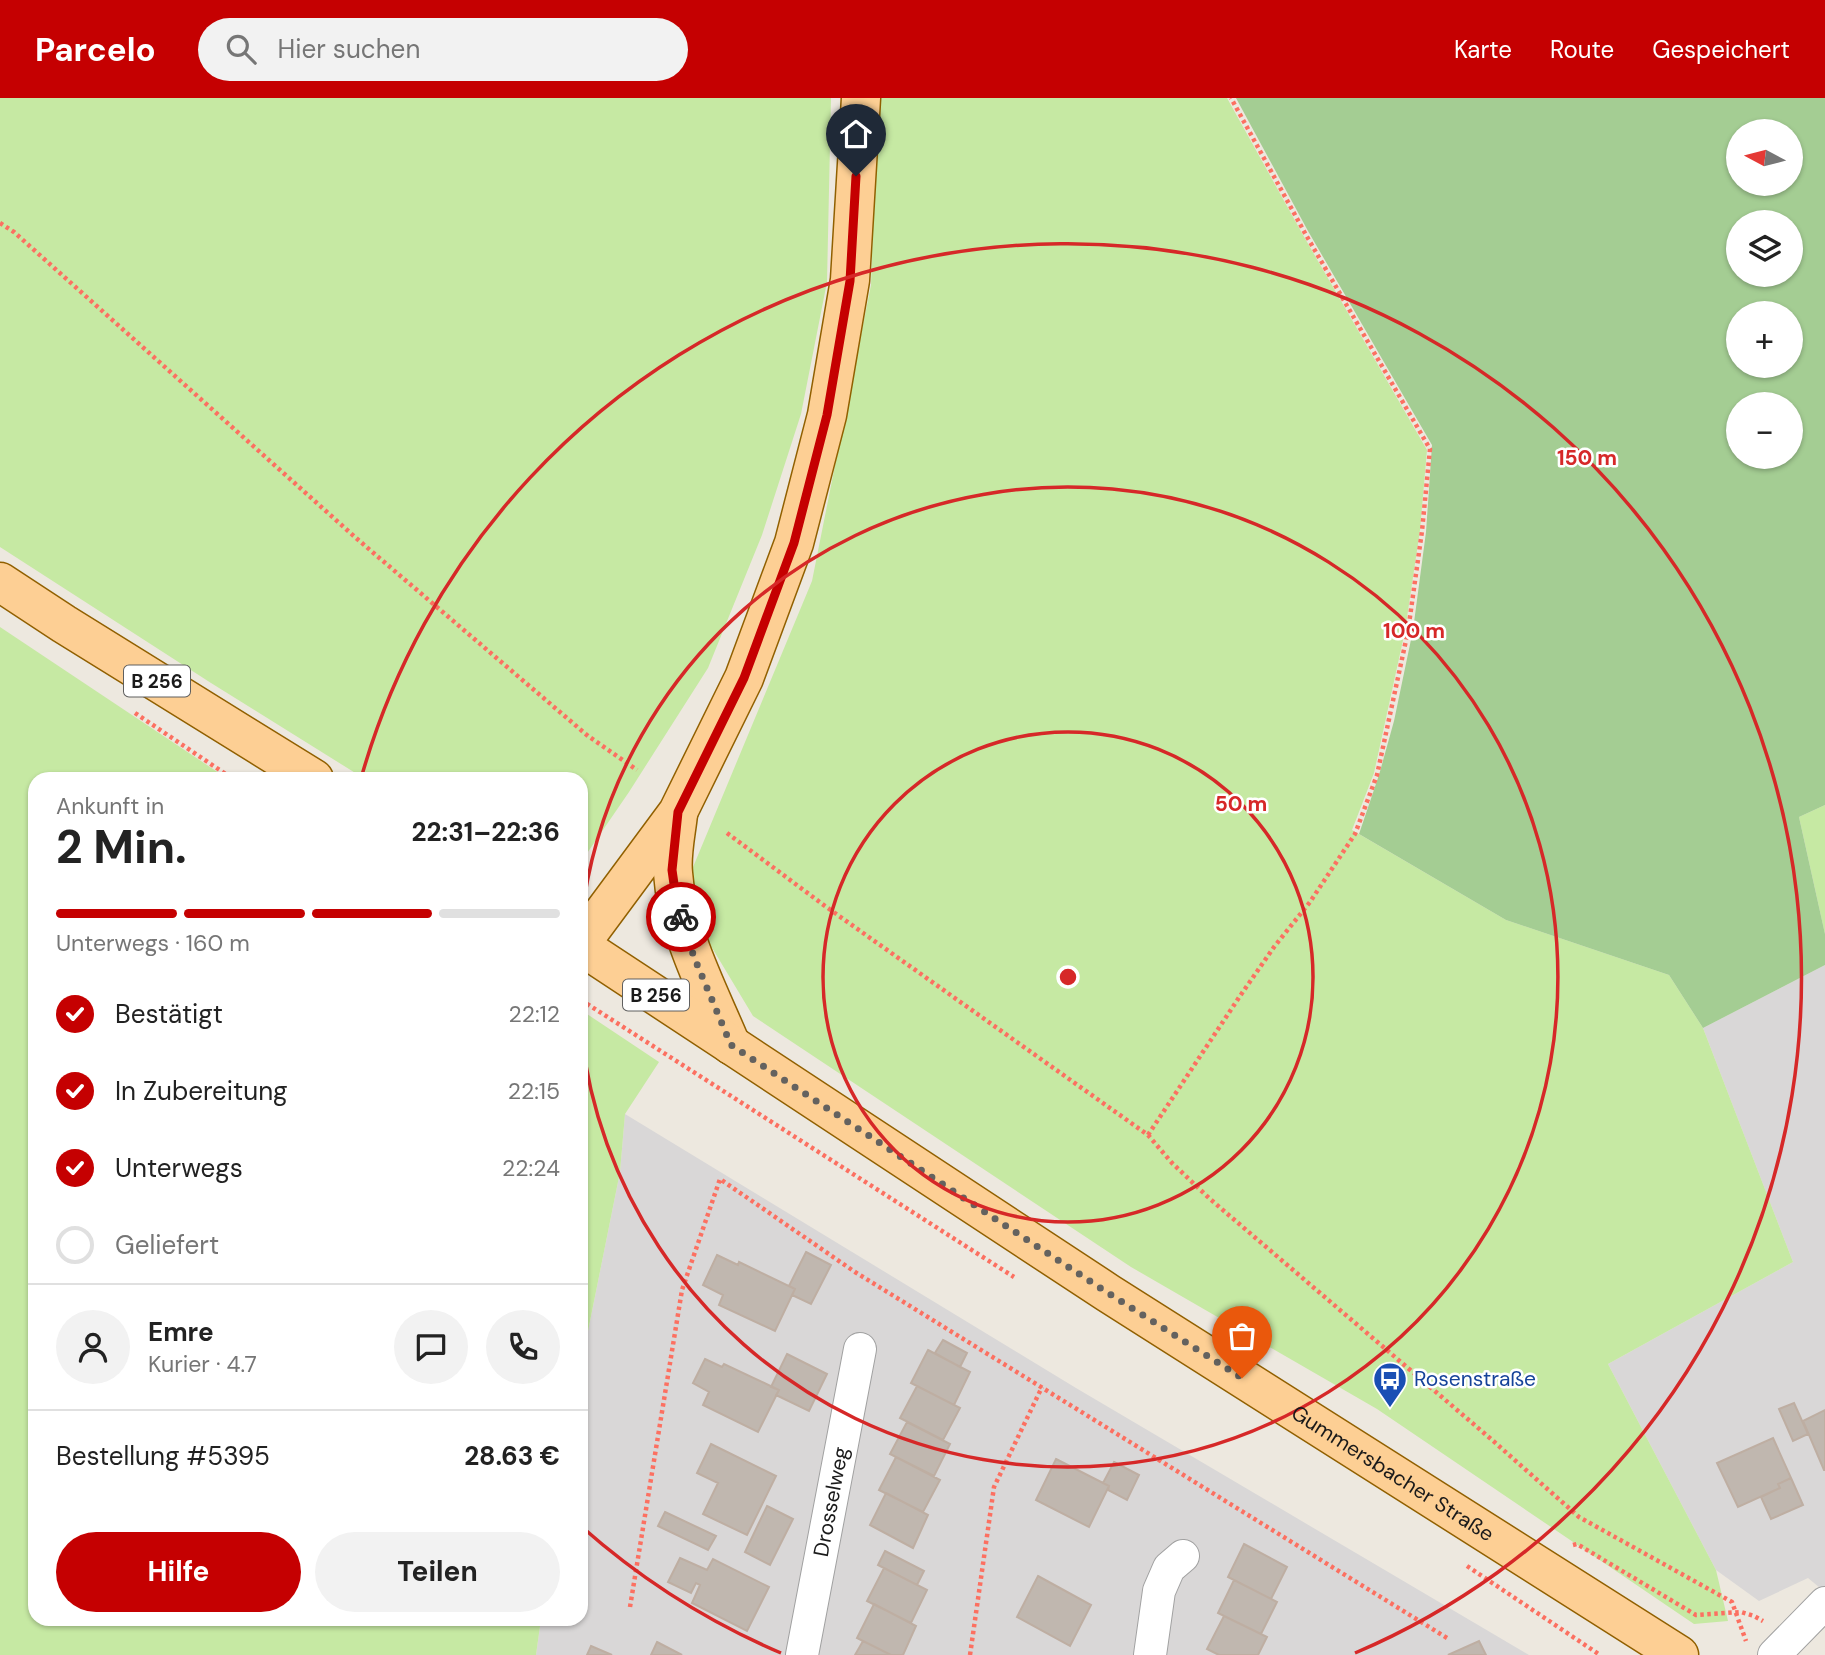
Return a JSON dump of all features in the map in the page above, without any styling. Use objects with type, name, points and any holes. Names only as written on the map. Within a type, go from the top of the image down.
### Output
[{"type":"main road","points":[[588,934],[678,812],[744,678],[794,543],[827,415],[850,281],[861,98]]},
{"type":"main road","name":"B 256","points":[[0,582],[303,772]]},
{"type":"main road","name":"B 256","points":[[678,812],[672,870],[677,905],[694,957],[731,1045]]},
{"type":"main road","name":"Gummersbacher Straße","points":[[588,949],[1108,1293],[1679,1655]]},
{"type":"street","name":"Drosselweg","points":[[802,1655],[860,1349]]},
{"type":"street","points":[[1150,1655],[1159,1591],[1169,1568],[1183,1556]]},
{"type":"street","points":[[1771,1646],[1825,1602]]},
{"type":"path","points":[[1148,1135],[1240,996],[1310,902],[1355,834],[1377,775],[1408,631],[1430,449],[1306,235],[1231,98]]},
{"type":"path","points":[[0,223],[14,232],[356,538],[588,736],[637,770]]},
{"type":"path","points":[[727,833],[825,906],[1148,1135],[1172,1163],[1210,1199],[1491,1439],[1578,1517],[1732,1602],[1736,1612],[1771,1646]]},
{"type":"path","points":[[630,1607],[682,1290],[720,1179],[855,1272],[1447,1638]]},
{"type":"path","points":[[970,1655],[994,1487],[1042,1387]]},
{"type":"path","points":[[1600,1655],[1529,1609],[1554,1574],[1568,1546],[1577,1544],[1696,1615],[1741,1612],[1754,1616],[1771,1646]]},
{"type":"shaded area","points":[[1825,965],[1825,1592],[1808,1578],[1759,1601],[1716,1570],[1608,1364],[1793,1262],[1703,1028]]},
{"type":"shaded area","points":[[625,1114],[1076,1388],[1529,1655],[536,1655],[540,1626],[588,1626],[588,1331],[620,1172]]},
{"type":"green space","points":[[0,98],[831,98],[827,282],[801,414],[762,535],[708,668],[588,852],[588,772],[354,772],[0,547]]},
{"type":"green space","points":[[877,98],[1227,98],[1427,450],[1420,530],[1405,631],[1374,773],[1352,830],[1506,920],[1669,975],[1703,1028],[1793,1262],[1608,1364],[1716,1570],[1728,1621],[1694,1624],[1377,1409],[1131,1267],[753,1016],[681,896],[812,581],[871,285]]},
{"type":"green space","points":[[1236,98],[1825,98],[1825,805],[1799,817],[1825,934],[1825,965],[1703,1028],[1669,975],[1506,920],[1359,834],[1394,721],[1413,630],[1426,532],[1432,445],[1308,231]]},
{"type":"green space","points":[[0,627],[218,772],[28,772],[28,1626],[540,1626],[536,1655],[0,1655]]},
{"type":"green space","points":[[1825,805],[1825,934],[1799,817]]},
{"type":"green space","points":[[588,1015],[659,1062],[625,1114],[620,1172],[588,1331]]},
{"type":"building","points":[[806,1252],[831,1265],[811,1304],[792,1295],[795,1289],[789,1286]]},
{"type":"building","points":[[717,1255],[738,1265],[739,1262],[795,1289],[775,1331],[719,1305],[723,1295],[703,1285]]},
{"type":"building","points":[[943,1340],[967,1353],[960,1367],[935,1353]]},
{"type":"building","points":[[928,1350],[970,1372],[954,1405],[911,1383]]},
{"type":"building","points":[[787,1354],[827,1374],[809,1411],[776,1395],[779,1390],[771,1387]]},
{"type":"building","points":[[705,1359],[722,1367],[724,1364],[779,1390],[758,1432],[703,1405],[709,1392],[693,1383]]},
{"type":"building","points":[[917,1386],[960,1408],[943,1440],[900,1418]]},
{"type":"building","points":[[1794,1403],[1808,1434],[1793,1441],[1779,1409]]},
{"type":"building","points":[[1825,1410],[1825,1470],[1824,1470],[1803,1421]]},
{"type":"building","points":[[907,1422],[950,1444],[934,1476],[890,1454]]},
{"type":"building","points":[[1773,1438],[1791,1478],[1778,1484],[1780,1488],[1738,1507],[1717,1463]]},
{"type":"building","points":[[711,1444],[776,1476],[747,1535],[703,1514],[718,1483],[697,1473]]},
{"type":"building","points":[[896,1457],[940,1480],[923,1512],[879,1490]]},
{"type":"building","points":[[1056,1459],[1109,1486],[1089,1527],[1036,1500]]},
{"type":"building","points":[[1114,1462],[1139,1475],[1127,1500],[1108,1490],[1109,1486],[1103,1483]]},
{"type":"building","points":[[1791,1478],[1803,1505],[1771,1519],[1761,1497],[1780,1488],[1778,1484]]},
{"type":"building","points":[[886,1493],[928,1515],[913,1548],[870,1525]]},
{"type":"building","points":[[767,1506],[793,1519],[770,1565],[745,1552]]},
{"type":"building","points":[[665,1512],[716,1536],[708,1550],[658,1526]]},
{"type":"building","points":[[1244,1544],[1287,1567],[1271,1599],[1228,1577]]},
{"type":"building","points":[[885,1551],[924,1571],[917,1585],[878,1565]]},
{"type":"building","points":[[680,1558],[707,1570],[713,1559],[769,1587],[747,1631],[692,1603],[700,1585],[696,1583],[691,1593],[668,1582]]},
{"type":"building","points":[[884,1568],[927,1590],[911,1623],[867,1601]]},
{"type":"building","points":[[1038,1576],[1091,1605],[1070,1646],[1017,1617]]},
{"type":"building","points":[[1234,1580],[1277,1602],[1261,1634],[1218,1613]]},
{"type":"building","points":[[874,1604],[916,1626],[903,1655],[891,1655],[857,1638]]},
{"type":"building","points":[[1224,1616],[1267,1637],[1258,1655],[1219,1655],[1207,1649]]},
{"type":"building","points":[[863,1641],[891,1655],[855,1655]]},
{"type":"building","points":[[1479,1641],[1486,1655],[1448,1655]]},
{"type":"building","points":[[657,1642],[682,1655],[651,1655]]},
{"type":"building","points":[[591,1646],[612,1655],[587,1655]]},
{"type":"way so far","points":[[681,917],[694,957],[731,1045],[1242,1378]]},
{"type":"place","name":"Rosenstraße","points":[[1390,1409]]},
{"type":"route","points":[[681,917],[672,870],[678,812],[744,678],[794,543],[827,415],[850,281],[856,176]]}]
